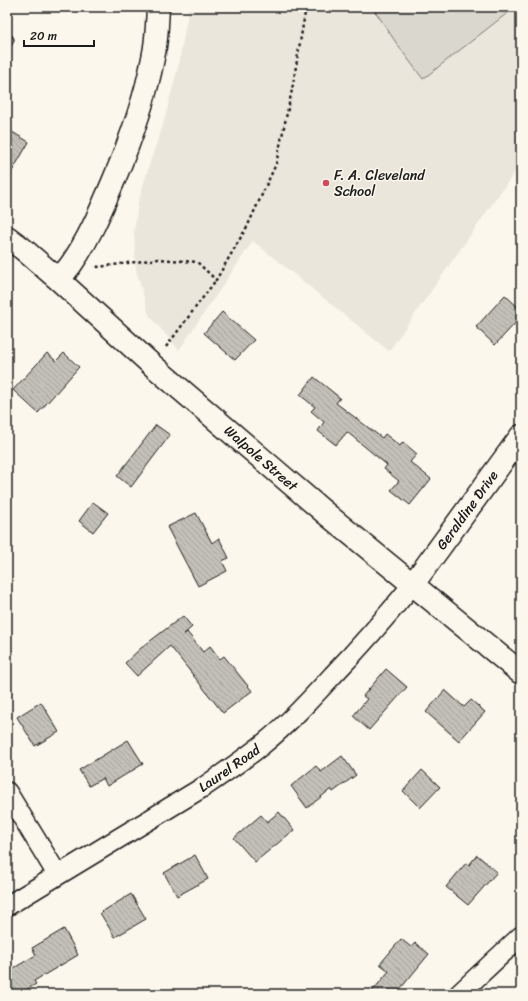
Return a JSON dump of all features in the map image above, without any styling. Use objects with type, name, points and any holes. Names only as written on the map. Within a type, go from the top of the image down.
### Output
[{"type":"main road","points":[[59,280],[86,241],[125,153],[137,117],[153,58],[157,34],[158,7]]},
{"type":"main road","name":"Walpole Street","points":[[7,237],[59,280],[151,364],[324,512],[521,673]]},
{"type":"main road","name":"Geraldine Drive","points":[[413,584],[521,436]]},
{"type":"street","name":"Laurel Road","points":[[7,906],[57,874],[205,786],[262,745],[314,696],[387,616],[413,584]]},
{"type":"street","points":[[7,792],[57,874]]},
{"type":"street","points":[[459,994],[521,936]]},
{"type":"path","points":[[151,364],[216,280],[248,225],[276,164],[292,90],[306,7]]},
{"type":"path","points":[[79,252],[98,267],[158,259],[197,262],[216,280]]},
{"type":"shaded area","name":"F. A. Cleveland School","points":[[189,7],[521,7],[521,163],[389,351],[253,241],[179,350],[149,315],[136,270],[134,233],[138,203],[163,125],[179,63]]},
{"type":"shaded area","points":[[373,7],[515,7],[423,79],[399,47]]},
{"type":"building","points":[[7,129],[29,142],[7,180]]},
{"type":"building","points":[[505,295],[521,310],[521,317],[495,345],[476,327]]},
{"type":"building","points":[[222,312],[254,340],[235,360],[204,333]]},
{"type":"building","points":[[47,353],[56,361],[64,353],[79,367],[38,413],[13,390]]},
{"type":"building","points":[[314,377],[340,398],[336,403],[382,438],[385,434],[400,446],[403,442],[417,454],[410,462],[431,479],[410,505],[391,490],[399,481],[384,469],[387,465],[347,432],[336,445],[318,431],[324,422],[311,411],[315,407],[300,395]]},
{"type":"building","points":[[156,425],[170,435],[131,487],[117,476]]},
{"type":"building","points":[[93,502],[108,513],[93,532],[79,521]]},
{"type":"building","points":[[196,513],[212,543],[219,538],[229,558],[222,561],[227,571],[198,586],[167,527]]},
{"type":"building","points":[[183,616],[192,627],[183,635],[187,632],[203,652],[210,646],[220,659],[224,656],[252,691],[223,713],[170,646],[137,676],[125,663],[141,648]]},
{"type":"building","points":[[386,669],[407,687],[369,730],[353,716],[367,699],[363,696]]},
{"type":"building","points":[[445,690],[464,707],[471,700],[485,712],[459,741],[426,712]]},
{"type":"building","points":[[41,702],[59,732],[35,746],[17,717]]},
{"type":"building","points":[[128,740],[143,764],[107,786],[103,778],[89,786],[79,770]]},
{"type":"building","points":[[342,756],[356,775],[333,792],[331,789],[307,808],[291,786],[316,766],[321,772]]},
{"type":"building","points":[[422,770],[440,787],[420,808],[403,791]]},
{"type":"building","points":[[279,812],[294,830],[255,862],[234,838],[261,815],[267,822]]},
{"type":"building","points":[[195,855],[208,879],[177,896],[164,873]]},
{"type":"building","points":[[477,855],[497,872],[468,905],[446,887],[466,863],[469,865]]},
{"type":"building","points":[[131,894],[146,919],[115,937],[100,913]]},
{"type":"building","points":[[64,929],[78,955],[34,981],[36,984],[19,994],[7,994],[7,972],[36,955],[32,948]]},
{"type":"building","points":[[401,939],[411,947],[415,943],[429,954],[396,994],[370,994],[389,971],[380,964]]},
{"type":"place","name":"F. A. Cleveland School","points":[[326,183]]}]
